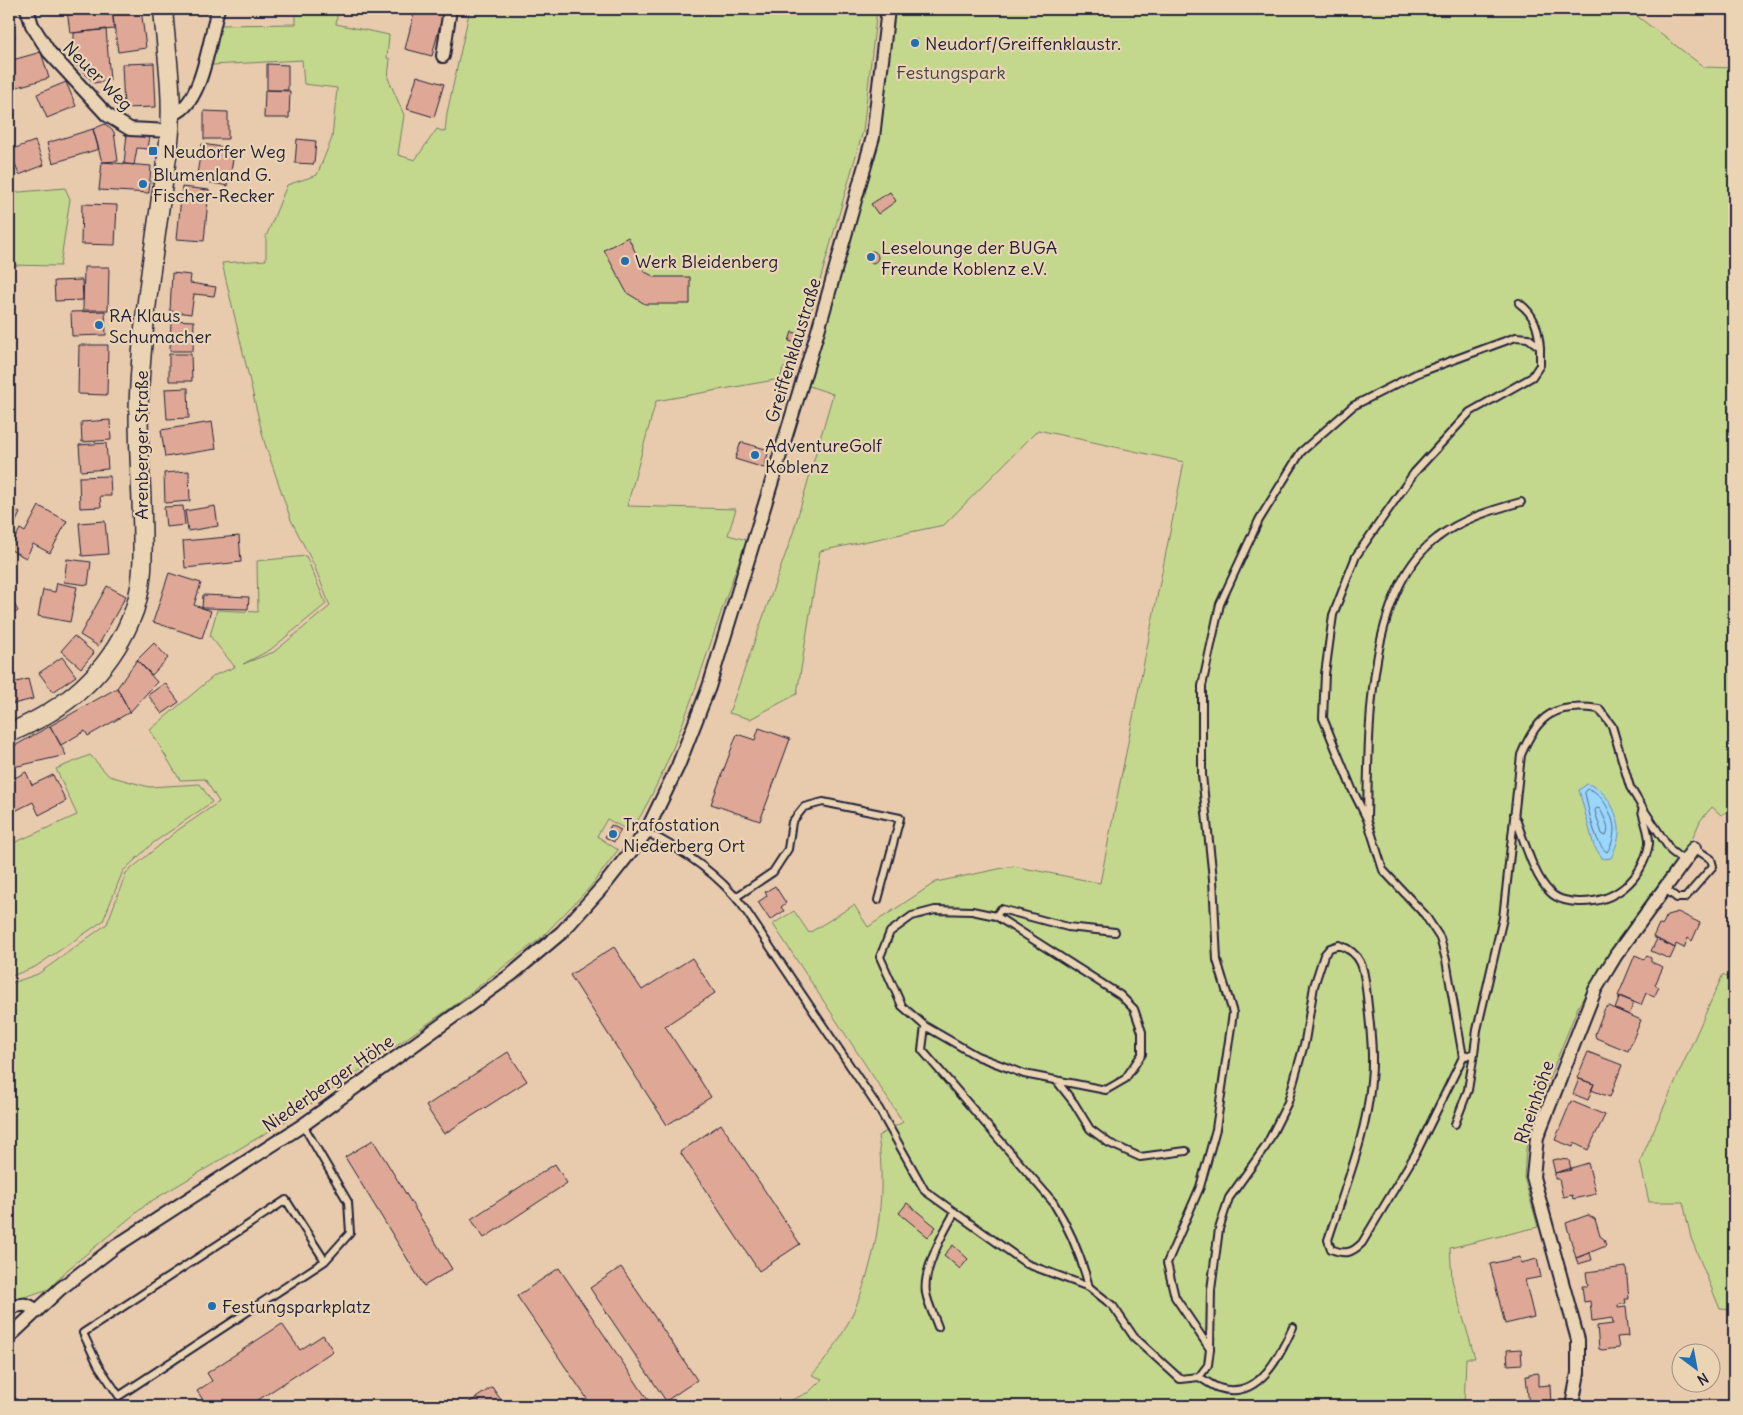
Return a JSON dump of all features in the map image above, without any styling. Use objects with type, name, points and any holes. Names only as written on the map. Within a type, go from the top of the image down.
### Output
[{"type":"main road","name":"Arenberger Straße","points":[[9,733],[69,700],[93,678],[121,640],[138,601],[143,562],[139,424],[141,358],[144,320],[170,122],[163,9]]},
{"type":"street","name":"Neuer Weg","points":[[27,9],[32,25],[49,52],[107,114],[130,129],[170,122]]},
{"type":"street","points":[[170,122],[182,111],[195,93],[218,9]]},
{"type":"street","points":[[443,56],[450,9]]},
{"type":"street","name":"Greiffenklaustraße","points":[[646,832],[678,766],[709,687],[817,334],[873,137],[888,9]]},
{"type":"street","name":"Niederberger Höhe","points":[[9,1337],[77,1276],[116,1246],[303,1125],[512,974],[562,932],[606,883],[646,832]]},
{"type":"street","name":"Rheinhöhe","points":[[1572,1406],[1578,1364],[1578,1340],[1533,1177],[1534,1150],[1575,1038],[1595,990],[1616,955],[1694,848]]},
{"type":"street","points":[[9,1308],[23,1303],[30,1304],[38,1311]]},
{"type":"lane","points":[[1199,1377],[1208,1365],[1211,1290],[1218,1229],[1228,1198],[1266,1146],[1288,1102],[1304,1041],[1314,986],[1324,955],[1330,948],[1339,945],[1355,952],[1364,973],[1372,1034],[1371,1082],[1358,1146],[1328,1240],[1331,1249],[1341,1254],[1353,1252],[1362,1243],[1416,1153],[1464,1057],[1446,960],[1440,938],[1426,915],[1383,870],[1367,820],[1352,789],[1324,718],[1324,674],[1332,615],[1356,556],[1414,472],[1470,412],[1532,377],[1540,365],[1537,328],[1530,311],[1519,303]]},
{"type":"lane","points":[[1210,1349],[1175,1297],[1167,1263],[1200,1187],[1216,1129],[1233,1013],[1217,960],[1213,879],[1202,775],[1202,686],[1220,604],[1259,520],[1301,452],[1353,406],[1418,373],[1516,337],[1528,338],[1540,347]]},
{"type":"lane","points":[[1367,820],[1372,692],[1382,639],[1397,588],[1413,562],[1437,538],[1468,520],[1521,502]]},
{"type":"lane","points":[[1456,1124],[1468,1090],[1477,1030],[1503,918],[1521,755],[1530,733],[1548,714],[1574,706],[1599,709],[1612,726],[1630,787],[1671,851],[1684,861]]},
{"type":"lane","points":[[736,897],[774,872],[788,849],[792,822],[804,807],[823,802],[900,818],[878,900]]},
{"type":"lane","points":[[1514,814],[1539,877],[1551,894],[1570,902],[1595,902],[1617,895],[1642,864],[1649,842],[1642,807]]},
{"type":"lane","points":[[646,832],[669,843],[702,866],[725,884],[736,897],[879,1109],[925,1191],[1027,1264],[1089,1287],[1113,1306],[1134,1337],[1180,1379],[1199,1377],[1218,1388],[1231,1390],[1249,1386],[1265,1376],[1276,1362],[1293,1327]]},
{"type":"lane","name":"Rheinhöhe","points":[[1663,888],[1677,898],[1685,898],[1713,866],[1712,859],[1694,848]]},
{"type":"lane","points":[[996,916],[1001,909],[1068,927],[1115,932]]},
{"type":"lane","points":[[935,910],[972,911],[996,916],[1120,996],[1134,1009],[1142,1032],[1142,1054],[1125,1079],[1106,1090],[1024,1074],[977,1056],[925,1026],[902,1006],[880,957],[890,932],[912,916],[935,910]]},
{"type":"lane","points":[[925,1026],[922,1050],[1053,1202],[1063,1218],[1081,1258],[1089,1287]]},
{"type":"lane","points":[[1464,1057],[1474,1053]]},
{"type":"lane","points":[[1056,1080],[1074,1103],[1090,1129],[1109,1143],[1140,1157],[1186,1150]]},
{"type":"lane","points":[[303,1125],[348,1202],[350,1233],[325,1261],[119,1396],[98,1365],[83,1334],[286,1200],[325,1261]]},
{"type":"lane","points":[[938,1327],[926,1291],[931,1260],[941,1236],[955,1212]]},
{"type":"green space","points":[[296,9],[338,9],[336,24],[389,35],[387,58],[390,59],[388,78],[404,115],[398,155],[415,160],[437,129],[445,132],[447,113],[470,9],[877,9],[863,131],[795,367],[783,368],[780,379],[656,401],[627,506],[736,509],[728,535],[747,540],[681,727],[650,799],[631,832],[607,819],[597,836],[618,850],[591,886],[542,937],[452,1007],[286,1121],[148,1203],[67,1270],[49,1289],[9,1302],[9,984],[38,974],[107,924],[126,873],[178,830],[219,802],[205,779],[180,780],[150,730],[215,675],[235,667],[210,636],[217,610],[258,612],[257,561],[306,556],[326,604],[270,650],[243,664],[274,652],[330,606],[314,565],[291,520],[264,441],[222,263],[266,260],[266,237],[287,185],[317,175],[332,138],[337,88],[304,84],[302,60],[212,65],[218,25],[296,24]]},
{"type":"green space","name":"Festungspark","points":[[894,9],[1638,9],[1633,13],[1704,67],[1734,68],[1734,808],[1721,815],[1712,807],[1700,821],[1689,847],[1664,876],[1615,943],[1578,1007],[1534,1116],[1526,1149],[1524,1177],[1538,1227],[1450,1248],[1452,1280],[1475,1358],[1466,1358],[1464,1406],[779,1406],[809,1392],[822,1379],[812,1375],[831,1351],[848,1324],[861,1294],[877,1231],[881,1198],[878,1136],[903,1122],[773,924],[794,911],[809,933],[854,905],[868,927],[936,882],[1013,866],[1100,883],[1184,462],[1038,430],[944,525],[820,551],[797,694],[750,719],[729,713],[793,533],[833,394],[809,386],[880,138]]},
{"type":"green space","points":[[65,188],[70,199],[60,266],[9,265],[9,193]]},
{"type":"green space","points":[[90,755],[109,776],[149,787],[200,784],[212,802],[153,843],[123,871],[103,921],[35,967],[9,977],[9,845],[77,815],[56,769]]},
{"type":"green space","points":[[1723,974],[1734,982],[1734,1310],[1720,1309],[1691,1238],[1683,1202],[1649,1202],[1640,1161]]},
{"type":"water","points":[[1587,784],[1604,794],[1616,814],[1619,836],[1611,858],[1603,859],[1594,846],[1579,790]]},
{"type":"building","points":[[67,9],[112,9],[114,29],[70,33]]},
{"type":"building","points":[[112,9],[141,9],[146,48],[118,52]]},
{"type":"building","points":[[415,9],[444,9],[432,56],[405,49]]},
{"type":"building","points":[[9,11],[15,38],[9,39]]},
{"type":"building","points":[[106,29],[110,80],[94,83],[74,63],[74,33]]},
{"type":"building","name":"Neudorf/Greiffenklaustr.","points":[[916,39],[919,43],[913,47],[910,43]]},
{"type":"building","points":[[41,52],[49,78],[10,89],[9,61]]},
{"type":"building","points":[[154,63],[156,107],[124,108],[122,64]]},
{"type":"building","points":[[267,64],[288,65],[288,90],[267,90]]},
{"type":"building","points":[[417,76],[444,84],[434,117],[407,109]]},
{"type":"building","points":[[66,82],[76,106],[47,118],[37,94]]},
{"type":"building","points":[[265,90],[290,91],[289,118],[264,118]]},
{"type":"building","points":[[204,111],[228,112],[228,139],[204,139]]},
{"type":"building","points":[[105,124],[114,132],[118,161],[102,162],[93,129]]},
{"type":"building","points":[[93,129],[99,149],[53,163],[47,143]]},
{"type":"building","points":[[127,133],[150,135],[148,149],[137,148],[134,165],[124,164]]},
{"type":"building","points":[[297,139],[316,141],[314,164],[295,163]]},
{"type":"building","points":[[35,141],[44,165],[19,175],[10,150]]},
{"type":"building","points":[[202,144],[235,149],[228,186],[196,180]]},
{"type":"building","points":[[102,162],[151,166],[149,193],[99,190]]},
{"type":"building","points":[[182,187],[209,190],[204,241],[177,239]]},
{"type":"building","points":[[890,192],[896,201],[878,214],[871,204]]},
{"type":"building","points":[[82,204],[117,205],[115,245],[81,244]]},
{"type":"building","name":"Werk Bleidenberg","points":[[628,237],[645,272],[655,277],[690,277],[690,304],[645,304],[627,293],[604,250]]},
{"type":"building","name":"Leselounge der BUGA Freunde Koblenz e.V.","points":[[870,251],[874,251],[878,257],[874,263],[870,263],[866,259],[866,255]]},
{"type":"building","points":[[84,267],[109,267],[108,310],[83,310]]},
{"type":"building","points":[[172,273],[191,275],[190,283],[216,287],[214,296],[194,294],[191,314],[170,311]]},
{"type":"building","points":[[82,280],[83,300],[55,301],[54,281]]},
{"type":"building","points":[[105,311],[106,335],[72,336],[71,312]]},
{"type":"building","points":[[171,320],[194,321],[193,351],[170,351]]},
{"type":"building","points":[[792,332],[801,334],[799,344],[789,341]]},
{"type":"building","points":[[79,345],[108,345],[107,395],[78,394]]},
{"type":"building","points":[[169,354],[191,354],[192,381],[169,381]]},
{"type":"building","points":[[188,388],[189,418],[167,419],[165,389]]},
{"type":"building","points":[[110,420],[111,440],[82,442],[81,422]]},
{"type":"building","points":[[212,422],[216,449],[165,457],[161,430]]},
{"type":"building","points":[[741,442],[769,450],[764,468],[735,459]]},
{"type":"building","points":[[106,443],[108,469],[81,471],[79,445]]},
{"type":"building","points":[[189,471],[190,501],[165,503],[164,473]]},
{"type":"building","points":[[110,476],[111,496],[100,496],[101,507],[80,508],[79,477]]},
{"type":"building","points":[[39,506],[67,521],[50,553],[33,544],[26,558],[9,549],[20,529],[25,532]]},
{"type":"building","points":[[183,506],[185,525],[166,527],[164,507]]},
{"type":"building","points":[[215,506],[218,526],[188,531],[185,511]]},
{"type":"building","points":[[9,507],[20,513],[9,536]]},
{"type":"building","points":[[105,521],[108,554],[82,556],[79,523]]},
{"type":"building","points":[[239,536],[241,562],[185,568],[183,541]]},
{"type":"building","points":[[67,559],[91,562],[88,585],[64,582]]},
{"type":"building","points":[[169,573],[201,583],[194,605],[211,611],[202,638],[153,622]]},
{"type":"building","points":[[57,583],[77,587],[70,622],[38,616],[43,590],[55,592]]},
{"type":"building","points":[[107,586],[126,596],[98,646],[80,635]]},
{"type":"building","points":[[203,595],[249,597],[248,609],[202,608]]},
{"type":"building","points":[[11,598],[18,611],[9,617],[9,599]]},
{"type":"building","points":[[74,636],[94,653],[81,668],[61,651]]},
{"type":"building","points":[[154,643],[168,658],[152,675],[137,660]]},
{"type":"building","points":[[62,657],[76,676],[53,692],[39,673]]},
{"type":"building","points":[[137,660],[157,682],[130,712],[117,688]]},
{"type":"building","points":[[28,679],[33,699],[13,704],[9,684]]},
{"type":"building","points":[[165,683],[179,702],[162,714],[148,695]]},
{"type":"building","points":[[117,688],[130,712],[88,736],[85,731],[61,745],[50,726]]},
{"type":"building","points":[[50,726],[66,755],[9,768],[9,749]]},
{"type":"building","points":[[759,728],[790,739],[760,821],[711,804],[737,734],[755,740]]},
{"type":"building","points":[[26,772],[32,785],[53,775],[66,801],[39,815],[33,802],[13,812],[9,803],[9,781]]},
{"type":"building","name":"Trafostation Niederberg Ort","points":[[611,825],[621,830],[614,842],[605,837]]},
{"type":"building","points":[[775,886],[786,903],[781,907],[784,911],[770,920],[758,902],[767,896],[765,892]]},
{"type":"building","points":[[1678,912],[1700,923],[1692,941],[1688,938],[1684,948],[1676,944],[1675,948],[1653,937],[1659,924],[1662,926],[1667,915]]},
{"type":"building","points":[[1657,939],[1675,948],[1670,959],[1651,951]]},
{"type":"building","points":[[614,947],[642,990],[692,958],[715,993],[665,1026],[711,1097],[667,1125],[570,975]]},
{"type":"building","points":[[1635,955],[1644,959],[1647,956],[1651,958],[1651,962],[1663,967],[1655,985],[1659,987],[1654,997],[1646,993],[1641,1005],[1618,996]]},
{"type":"building","points":[[1620,996],[1634,1002],[1629,1015],[1615,1009]]},
{"type":"building","points":[[1609,1006],[1641,1020],[1628,1051],[1596,1038],[1595,1034],[1605,1008]]},
{"type":"building","points":[[508,1052],[527,1081],[444,1134],[426,1106]]},
{"type":"building","points":[[1588,1052],[1622,1065],[1610,1097],[1591,1090],[1594,1084],[1577,1078]]},
{"type":"building","points":[[1579,1079],[1594,1084],[1588,1100],[1573,1094]]},
{"type":"building","points":[[1571,1101],[1605,1115],[1588,1150],[1574,1143],[1573,1147],[1555,1140]]},
{"type":"building","points":[[721,1124],[800,1244],[759,1271],[680,1152]]},
{"type":"building","points":[[373,1140],[452,1269],[424,1286],[345,1157]]},
{"type":"building","points":[[1552,1160],[1569,1160],[1571,1170],[1555,1173]]},
{"type":"building","points":[[1588,1163],[1596,1194],[1573,1199],[1572,1195],[1563,1197],[1559,1179],[1555,1179],[1555,1173]]},
{"type":"building","points":[[555,1164],[567,1183],[484,1238],[471,1219]]},
{"type":"building","points":[[907,1203],[936,1227],[928,1237],[899,1213]]},
{"type":"building","points":[[1588,1215],[1595,1219],[1600,1236],[1604,1239],[1606,1246],[1576,1258],[1566,1223]]},
{"type":"building","points":[[953,1245],[968,1259],[960,1269],[944,1255]]},
{"type":"building","points":[[1590,1253],[1592,1260],[1578,1264],[1576,1258]]},
{"type":"building","points":[[1520,1257],[1521,1263],[1537,1259],[1541,1277],[1525,1280],[1534,1317],[1505,1324],[1490,1264]]},
{"type":"building","points":[[621,1267],[697,1380],[666,1401],[590,1288]]},
{"type":"building","points":[[1626,1267],[1629,1299],[1625,1299],[1626,1303],[1618,1305],[1618,1308],[1626,1307],[1629,1336],[1617,1337],[1619,1348],[1602,1350],[1599,1349],[1597,1326],[1613,1324],[1612,1318],[1592,1321],[1590,1301],[1584,1302],[1582,1286],[1588,1286],[1586,1272]]},
{"type":"building","points":[[559,1268],[652,1406],[592,1406],[517,1296]]},
{"type":"building","points":[[282,1324],[300,1350],[323,1335],[333,1351],[249,1406],[207,1406],[197,1391],[212,1381],[207,1373]]},
{"type":"building","points":[[1521,1349],[1522,1364],[1508,1365],[1507,1350]]},
{"type":"building","points":[[1538,1373],[1538,1386],[1550,1385],[1551,1406],[1529,1406],[1526,1376]]},
{"type":"building","points":[[492,1387],[505,1406],[464,1406]]},
{"type":"building","points":[[9,1391],[23,1406],[9,1406]]},
{"type":"place","name":"Neudorf/Greiffenklaustr.","points":[[915,43]]},
{"type":"place","name":"Neudorfer Weg","points":[[153,151]]},
{"type":"place","name":"Blumenland G. Fischer-Recker","points":[[143,184]]},
{"type":"place","name":"Leselounge der BUGA Freunde Koblenz e.V.","points":[[871,257]]},
{"type":"place","name":"Werk Bleidenberg","points":[[625,261]]},
{"type":"place","name":"RA Klaus Schumacher","points":[[99,325]]},
{"type":"place","name":"AdventureGolf Koblenz","points":[[755,455]]},
{"type":"place","name":"Trafostation Niederberg Ort","points":[[613,834]]},
{"type":"place","name":"Festungsparkplatz","points":[[212,1306]]}]
